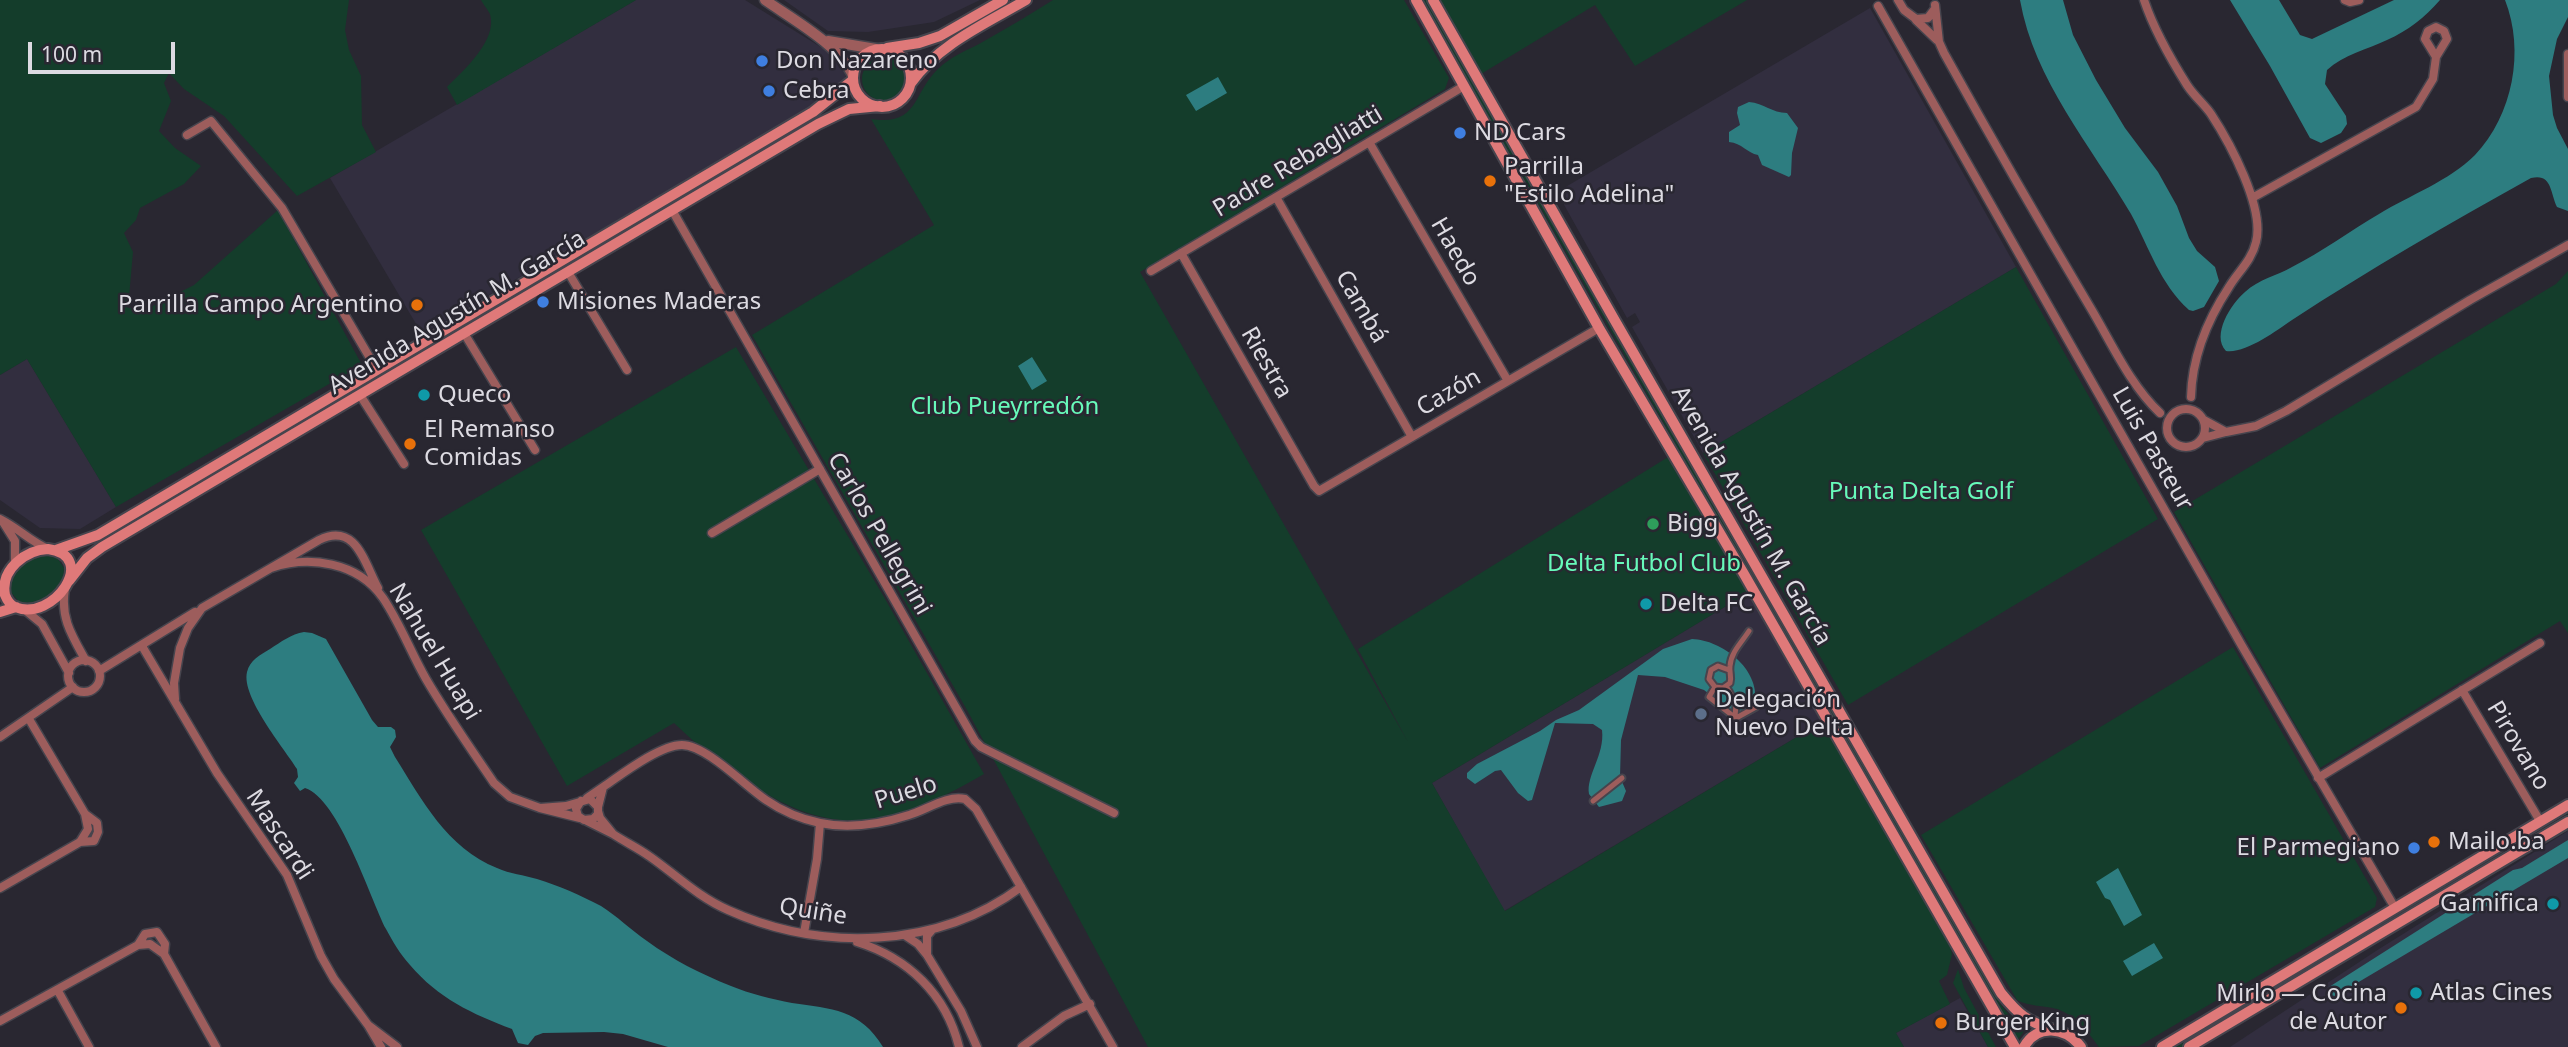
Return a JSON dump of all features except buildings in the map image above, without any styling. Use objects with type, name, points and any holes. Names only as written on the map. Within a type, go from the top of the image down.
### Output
[{"type":"main road","points":[[1003,0],[940,36],[919,43],[867,52],[860,59],[853,78],[858,93],[863,99],[880,106],[898,102],[905,96],[922,69],[946,47],[1026,0]]},
{"type":"main road","name":"Avenida Agustín M. García","points":[[1416,0],[1599,328],[1744,574],[2015,1047]]},
{"type":"main road","name":"Avenida Agustín M. García","points":[[1433,0],[2001,993],[2019,1015],[2029,1022],[2074,1038],[2081,1047]]},
{"type":"main road","points":[[880,49],[901,55],[907,62],[911,83]]},
{"type":"main road","name":"Avenida Agustín M. García","points":[[52,550],[89,540],[813,112],[853,78]]},
{"type":"main road","name":"Avenida Agustín M. García","points":[[66,585],[87,558],[102,547],[672,210],[835,115],[849,109],[880,106]]},
{"type":"main road","points":[[0,612],[40,607],[51,602],[66,585],[71,566],[63,555],[52,550],[27,554],[15,563],[2,583],[6,599],[19,608]]},
{"type":"main road","points":[[2162,1047],[2568,806]]},
{"type":"main road","points":[[2189,1047],[2568,822]]},
{"type":"main road","points":[[2024,1047],[2034,1035],[2054,1030]]},
{"type":"street","points":[[765,0],[839,53],[853,78]]},
{"type":"street","points":[[1898,0],[1904,10],[1939,42],[2032,211],[2141,391],[2160,413],[2170,439],[2179,446],[2190,447],[2203,438],[2239,431],[2269,421],[2470,300],[2568,245]]},
{"type":"street","points":[[2144,0],[2155,29],[2174,63],[2219,128],[2252,198],[2258,231],[2254,252],[2226,292],[2207,329],[2196,362],[2191,397],[2196,412],[2203,420],[2226,432]]},
{"type":"street","points":[[2345,0],[2358,0]]},
{"type":"street","points":[[1916,19],[1928,18],[1933,12],[1934,3]]},
{"type":"street","points":[[1934,3],[1939,42]]},
{"type":"street","name":"Luis Pasteur","points":[[1878,6],[2318,778],[2395,908]]},
{"type":"street","points":[[820,40],[880,49]]},
{"type":"street","points":[[2568,54],[2568,97]]},
{"type":"street","points":[[2252,198],[2416,107],[2433,79],[2436,57]]},
{"type":"street","name":"Padre Rebagliatti","points":[[1151,271],[1464,86]]},
{"type":"street","points":[[187,135],[211,121],[266,186],[282,208],[377,370]]},
{"type":"street","name":"Haedo","points":[[1369,142],[1508,381]]},
{"type":"street","name":"Cambá","points":[[1276,197],[1412,437]]},
{"type":"street","name":"Carlos Pellegrini","points":[[672,210],[975,741],[981,747],[1114,813]]},
{"type":"street","name":"Riestra","points":[[1181,253],[1319,491]]},
{"type":"street","points":[[568,272],[627,370]]},
{"type":"street","name":"Cazón","points":[[1319,491],[1599,328]]},
{"type":"street","points":[[464,333],[535,450]]},
{"type":"street","points":[[360,395],[404,464]]},
{"type":"street","points":[[2167,428],[2191,397]]},
{"type":"street","points":[[2160,413],[2196,412]]},
{"type":"street","points":[[2203,420],[2203,438]]},
{"type":"street","points":[[712,533],[820,469]]},
{"type":"street","points":[[0,520],[17,528],[36,544],[52,550]]},
{"type":"street","points":[[0,520],[15,541],[15,563]]},
{"type":"street","points":[[99,671],[330,535],[339,534],[352,541],[382,597]]},
{"type":"street","name":"Nahuel Huapi","points":[[271,568],[297,561],[336,565],[371,584],[382,597],[426,677],[494,783],[510,797],[584,820]]},
{"type":"street","points":[[66,585],[63,613],[66,626],[86,661]]},
{"type":"street","points":[[19,608],[42,624],[69,673],[73,687],[82,692],[93,690],[100,681],[99,671],[94,664],[86,661],[77,663],[69,673]]},
{"type":"street","points":[[176,703],[174,683],[180,648],[188,628],[202,608]]},
{"type":"street","points":[[1729,670],[1732,655],[1749,631]]},
{"type":"street","points":[[2318,778],[2540,643]]},
{"type":"street","name":"Mascardi","points":[[142,646],[217,773],[287,875],[327,968],[368,1025]]},
{"type":"street","points":[[1718,666],[1729,670],[1732,675],[1730,683],[1715,687],[1709,679],[1711,670],[1718,666]]},
{"type":"street","points":[[1726,686],[1736,705],[1735,717]]},
{"type":"street","points":[[0,737],[73,687]]},
{"type":"street","points":[[1715,687],[1709,697],[1735,717]]},
{"type":"street","name":"Pirovano","points":[[2462,690],[2540,821]]},
{"type":"street","points":[[1735,717],[1756,707]]},
{"type":"street","points":[[0,888],[80,842],[94,841],[98,832],[97,823],[85,814],[29,719]]},
{"type":"street","name":"Puelo","points":[[584,800],[670,747],[688,746],[707,755],[769,802],[794,815],[820,823],[872,824],[912,815],[951,799],[964,799],[976,809],[1114,1047]]},
{"type":"street","points":[[1593,801],[1622,778]]},
{"type":"street","points":[[584,800],[576,809],[584,820],[596,817],[603,787]]},
{"type":"street","points":[[540,808],[566,806],[584,800],[595,802],[600,818],[613,834]]},
{"type":"street","name":"Quiñe","points":[[584,820],[647,854],[691,888],[719,905],[749,919],[804,933],[841,938],[905,935],[981,912],[1021,887]]},
{"type":"street","points":[[804,933],[817,859],[820,823]]},
{"type":"street","points":[[927,955],[927,936],[934,928]]},
{"type":"street","points":[[138,945],[145,934],[157,932],[165,944],[164,954]]},
{"type":"street","points":[[905,935],[927,955],[951,993],[976,1047]]},
{"type":"street","points":[[893,937],[890,945],[893,957]]},
{"type":"street","points":[[841,938],[871,946],[893,957],[918,975],[938,997],[960,1047]]},
{"type":"street","points":[[0,1021],[138,945],[150,944],[158,947],[164,954],[216,1047]]},
{"type":"street","points":[[58,991],[89,1047]]},
{"type":"street","points":[[1022,1047],[1064,1016],[1090,1004]]},
{"type":"street","points":[[368,1025],[381,1047]]},
{"type":"street","points":[[368,1025],[397,1047]]},
{"type":"shaded area","points":[[636,0],[745,0],[840,59],[846,73],[844,86],[422,334],[330,178]]},
{"type":"shaded area","points":[[784,0],[980,0],[934,22],[868,32],[828,31]]},
{"type":"shaded area","points":[[1870,8],[2016,267],[1703,453],[1632,327],[1640,322],[1635,313],[1627,318],[1557,192]]},
{"type":"shaded area","points":[[27,359],[116,507],[80,529],[40,528],[0,500],[0,375]]},
{"type":"shaded area","points":[[1753,590],[1827,719],[1504,911],[1432,783]]},
{"type":"shaded area","points":[[2568,831],[2568,1047],[2230,1047],[2379,949]]},
{"type":"shaded area","points":[[1960,998],[1988,1047],[1904,1047],[1896,1033]]},
{"type":"green space","points":[[0,0],[349,0],[345,30],[349,50],[361,76],[362,125],[376,152],[297,196],[224,116],[184,89],[169,73],[164,83],[171,101],[159,131],[175,148],[201,166],[184,184],[140,208],[136,220],[124,233],[133,252],[128,308],[147,309],[194,285],[278,210],[362,365],[116,507],[27,359],[0,375]]},
{"type":"green space","points":[[481,0],[636,0],[457,105],[447,87],[477,54],[489,34],[490,14]]},
{"type":"green space","points":[[1053,0],[1404,0],[1449,78],[1445,89],[1140,272],[1408,742],[1358,649],[1673,454],[1753,590],[1432,783],[1505,911],[1827,719],[1949,943],[1952,954],[1947,975],[1939,981],[1950,1004],[1896,1033],[1904,1047],[1148,1047],[967,710],[752,335],[934,225],[871,119],[887,120],[906,113],[942,65]]},
{"type":"green space","points":[[1422,0],[1427,0],[2000,1004],[2026,1028],[2017,1041]]},
{"type":"green space","points":[[1439,0],[1747,0],[1635,66],[1595,5],[1481,74]]},
{"type":"green space","points":[[884,57],[899,64],[906,79],[899,94],[884,101],[869,94],[862,79],[869,64]]},
{"type":"green space","name":"Punta Delta Golf","points":[[2016,267],[2158,519],[1848,705],[1703,453]]},
{"type":"green space","points":[[2568,271],[2568,633],[2560,621],[2320,768],[2174,512],[2556,284]]},
{"type":"green space","points":[[736,347],[884,597],[984,774],[921,806],[864,820],[836,819],[808,813],[777,800],[735,774],[674,723],[567,786],[421,530]]},
{"type":"green space","points":[[46,554],[58,559],[64,568],[60,584],[50,596],[35,602],[19,602],[10,591],[15,571],[25,561]]},
{"type":"green space","points":[[2233,647],[2377,898],[2375,907],[2139,1046],[2099,1047],[2081,1025],[2064,1012],[2017,1000],[1921,835]]},
{"type":"green space","points":[[2568,814],[2568,817],[2182,1047],[2176,1047]]},
{"type":"green space","points":[[1958,969],[1964,988],[1996,1047],[1988,1047],[1953,983]]},
{"type":"water","points":[[2020,0],[2063,0],[2073,35],[2096,80],[2125,128],[2158,172],[2197,251],[2215,267],[2219,281],[2204,307],[2189,310],[2170,289],[2131,214],[2051,85],[2027,29]]},
{"type":"water","points":[[2230,0],[2279,0],[2300,35],[2312,39],[2394,0],[2440,0],[2422,18],[2402,32],[2348,56],[2327,70],[2325,84],[2346,116],[2347,124],[2341,133],[2321,143],[2310,138]]},
{"type":"water","points":[[2505,0],[2568,0],[2568,17],[2557,39],[2549,76],[2553,115],[2568,149],[2568,211],[2557,207],[2547,181],[2538,177],[2531,178],[2440,229],[2260,341],[2242,349],[2226,351],[2221,337],[2225,320],[2234,304],[2250,288],[2303,261],[2441,180],[2465,164],[2488,139],[2499,121],[2512,82],[2514,40]]},
{"type":"water","points":[[1218,77],[1227,93],[1196,111],[1186,95]]},
{"type":"water","points":[[1749,102],[1787,113],[1798,128],[1789,177],[1762,165],[1758,155],[1729,142],[1729,132],[1740,125],[1738,107]]},
{"type":"water","points":[[1032,357],[1047,381],[1032,390],[1018,366]]},
{"type":"water","points":[[304,632],[326,639],[372,720],[378,727],[391,727],[395,730],[396,737],[390,747],[415,790],[437,821],[479,859],[507,872],[578,894],[613,914],[667,954],[738,989],[832,1010],[855,1018],[874,1034],[883,1047],[668,1047],[623,1034],[604,1032],[543,1033],[535,1036],[528,1045],[518,1043],[512,1029],[470,1011],[444,996],[421,977],[397,948],[330,810],[318,796],[305,788],[300,791],[294,783],[298,777],[297,769],[250,695],[247,672],[253,661],[286,639]]},
{"type":"water","points":[[1692,639],[1715,645],[1737,658],[1751,678],[1755,702],[1747,709],[1734,713],[1704,690],[1665,677],[1638,675],[1621,740],[1620,777],[1626,791],[1622,801],[1599,807],[1589,794],[1590,780],[1602,739],[1602,730],[1593,724],[1555,723],[1532,800],[1528,801],[1518,793],[1501,770],[1475,784],[1467,778],[1467,773],[1477,764],[1579,710],[1663,649]]},
{"type":"water","points":[[2568,840],[2568,858],[2335,996],[2326,994],[2329,987],[2513,870],[2522,868]]},
{"type":"water","points":[[2118,868],[2142,915],[2124,926],[2110,900],[2105,898],[2096,882]]},
{"type":"water","points":[[2154,943],[2163,958],[2132,976],[2123,961]]},
{"type":"place","name":"Don Nazareno","points":[[762,61]]},
{"type":"place","name":"Cebra","points":[[769,91]]},
{"type":"place","name":"ND Cars","points":[[1460,133]]},
{"type":"place","name":"Parrilla \"Estilo Adelina\"","points":[[1490,181]]},
{"type":"place","name":"Misiones Maderas","points":[[543,302]]},
{"type":"place","name":"Parrilla Campo Argentino","points":[[417,305]]},
{"type":"place","name":"Queco","points":[[424,395]]},
{"type":"place","name":"El Remanso Comidas","points":[[410,444]]},
{"type":"place","name":"Bigg","points":[[1653,524]]},
{"type":"place","name":"Delta FC","points":[[1646,604]]},
{"type":"place","name":"Delegación Nuevo Delta","points":[[1701,714]]},
{"type":"place","name":"Mailo.ba","points":[[2434,842]]},
{"type":"place","name":"El Parmegiano","points":[[2414,848]]},
{"type":"place","name":"Gamifica","points":[[2553,904]]},
{"type":"place","name":"Atlas Cines","points":[[2416,993]]},
{"type":"place","name":"Mirlo — Cocina de Autor","points":[[2401,1008]]},
{"type":"place","name":"Burger King","points":[[1941,1023]]},
{"type":"park label","name":"Club Pueyrredón","points":[[1005,407]]},
{"type":"park label","name":"Delta Futbol Club","points":[[1644,564]]}]
